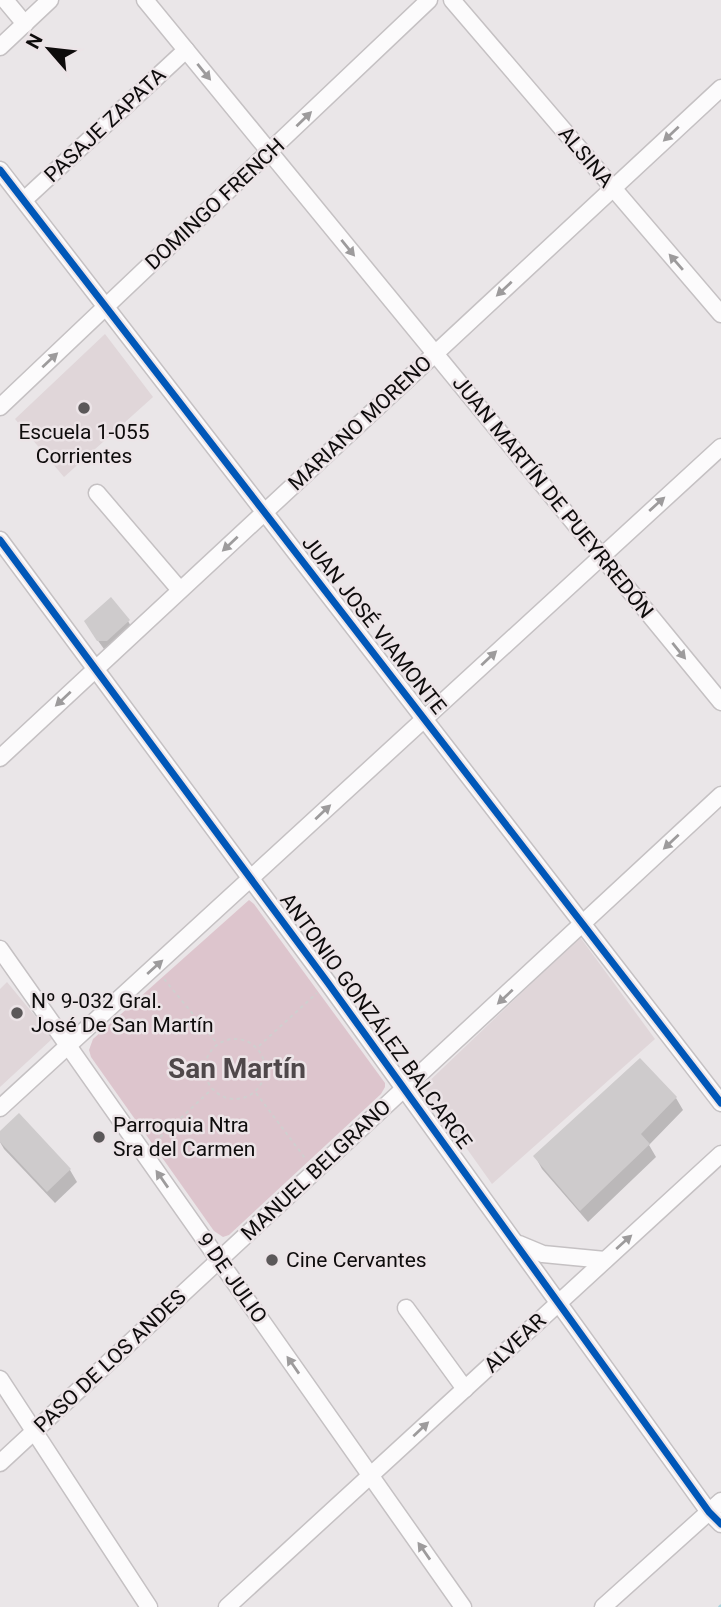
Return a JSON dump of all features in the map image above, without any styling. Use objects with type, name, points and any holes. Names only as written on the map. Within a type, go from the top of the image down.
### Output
[{"type":"street","points":[[5,0],[25,23]]},
{"type":"street","points":[[0,47],[50,0]]},
{"type":"street","name":"JUAN MARTÍN DE PUEYRREDÓN","points":[[145,0],[721,702]]},
{"type":"street","name":"DOMINGO FRENCH","points":[[0,407],[429,0]]},
{"type":"street","name":"ALSINA","points":[[452,0],[721,314]]},
{"type":"street","name":"PASAJE ZAPATA","points":[[24,200],[186,50]]},
{"type":"street","name":"MARIANO MORENO","points":[[0,758],[721,88]]},
{"type":"street","name":"JUAN JOSÉ VIAMONTE","points":[[0,170],[721,1103]]},
{"type":"street","points":[[0,1108],[721,447]]},
{"type":"street","points":[[97,493],[180,590]]},
{"type":"street","name":"ANTONIO GONZÁLEZ BALCARCE","points":[[0,540],[328,983],[558,1303],[715,1506],[721,1524]]},
{"type":"street","name":"MANUEL BELGRANO","points":[[219,1260],[721,795]]},
{"type":"street","name":"9 DE JULIO","points":[[0,948],[463,1607]]},
{"type":"street","name":"ALVEAR","points":[[227,1607],[721,1154]]},
{"type":"street","points":[[517,1243],[543,1254],[605,1259]]},
{"type":"street","name":"PASO DE LOS ANDES","points":[[0,1463],[219,1260]]},
{"type":"street","points":[[406,1308],[465,1389]]},
{"type":"street","points":[[0,1379],[149,1607]]},
{"type":"street","points":[[603,1607],[715,1506]]},
{"type":"path","points":[[155,968],[218,1044]]},
{"type":"path","points":[[257,1047],[328,983]]},
{"type":"path","points":[[238,1038],[257,1047],[264,1059],[265,1073],[256,1092],[244,1098],[230,1099],[212,1089],[205,1069],[208,1055],[218,1044],[238,1038]]},
{"type":"path","points":[[144,1153],[212,1089]]},
{"type":"path","points":[[256,1092],[315,1171]]},
{"type":"shaded area","name":"Escuela 1-055 Corrientes","points":[[105,334],[153,397],[64,477],[15,419]]},
{"type":"shaded area","points":[[249,900],[385,1083],[385,1087],[381,1094],[229,1235],[223,1237],[214,1231],[91,1057],[89,1050],[93,1039]]},
{"type":"shaded area","points":[[580,937],[655,1039],[492,1184],[423,1087]]},
{"type":"shaded area","name":"Nº 9-032 Gral. José De San Martín","points":[[7,982],[53,1038],[0,1087],[0,989]]},
{"type":"building","points":[[111,597],[130,620],[107,641],[97,641],[84,621]]},
{"type":"building","points":[[640,1058],[677,1097],[641,1134],[650,1144],[580,1211],[533,1156]]},
{"type":"building","points":[[19,1113],[71,1169],[47,1192],[0,1142],[0,1131]]},
{"type":"cycle path","points":[[0,170],[721,1103]]},
{"type":"cycle path","points":[[0,540],[328,983],[709,1512],[721,1524]]},
{"type":"place","name":"Escuela 1-055 Corrientes","points":[[84,408]]},
{"type":"place","name":"Nº 9-032 Gral. José De San Martín","points":[[17,1013]]},
{"type":"place","name":"Parroquia Ntra Sra del Carmen","points":[[99,1137]]},
{"type":"place","name":"Cine Cervantes","points":[[272,1260]]},
{"type":"district","name":"San Martín","points":[[237,1068]]}]
